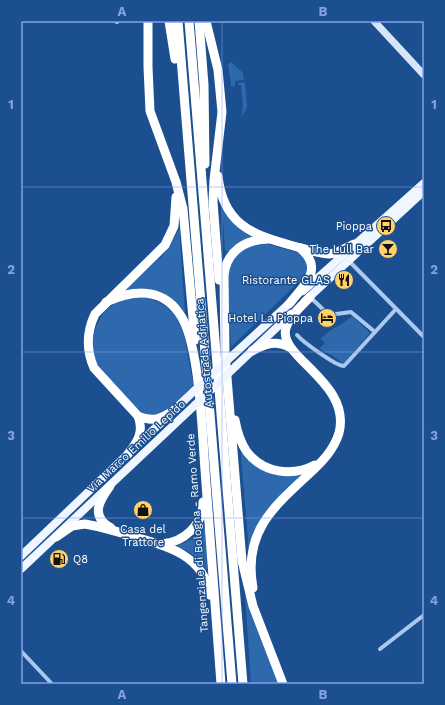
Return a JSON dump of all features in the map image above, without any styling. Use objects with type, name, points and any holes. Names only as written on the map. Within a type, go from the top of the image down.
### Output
[{"type":"highway","points":[[148,21],[148,67],[153,123],[176,182],[183,209],[197,360],[197,380]]},
{"type":"highway","points":[[169,21],[185,117]]},
{"type":"highway","name":"Autostrada Adriatica","points":[[178,21],[232,684]]},
{"type":"highway","name":"Autostrada Adriatica","points":[[189,21],[243,684]]},
{"type":"highway","points":[[199,21],[204,85],[204,215]]},
{"type":"highway","points":[[206,21],[218,70],[221,92],[222,126],[214,180],[214,224],[242,561],[253,606],[283,684]]},
{"type":"highway","points":[[210,21],[210,39]]},
{"type":"highway","points":[[216,159],[221,192],[231,213],[247,230],[269,239],[332,254],[354,244]]},
{"type":"highway","points":[[175,410],[156,420],[147,420],[138,416],[100,376],[90,360],[87,343],[89,328],[95,314],[156,255],[171,235],[176,209],[176,182]]},
{"type":"highway","points":[[225,349],[225,265],[231,255],[240,246],[257,239],[269,239]]},
{"type":"highway","points":[[289,304],[312,272],[311,261],[299,247]]},
{"type":"highway","points":[[106,302],[124,294],[140,292],[158,297],[175,308],[185,321],[190,336],[197,380]]},
{"type":"highway","points":[[273,656],[252,586],[251,569],[253,544],[267,515],[323,460],[334,446],[340,420],[338,403],[324,383],[291,348],[286,338],[286,327],[310,297]]},
{"type":"highway","points":[[252,351],[267,343],[274,342],[291,348]]},
{"type":"highway","name":"Tangenziale di Bologna - Ramo Verde","points":[[197,380],[221,684]]},
{"type":"highway","points":[[228,386],[240,439],[247,452],[254,459],[273,470],[284,472],[304,470],[323,460]]},
{"type":"highway","points":[[128,454],[141,435],[141,426],[138,416]]},
{"type":"highway","points":[[159,544],[174,542],[183,537],[194,529],[201,516],[203,506],[200,419]]},
{"type":"highway","points":[[110,486],[100,501],[98,511],[105,525],[121,533]]},
{"type":"highway","points":[[56,537],[72,526],[85,524],[159,544],[186,556],[202,573],[209,590],[218,648]]},
{"type":"main road","points":[[374,21],[424,75]]},
{"type":"main road","name":"Via Marco Emilio Lepido","points":[[21,556],[233,355],[354,244],[424,183]]},
{"type":"main road","name":"Via Marco Emilio Lepido","points":[[21,569],[348,260],[424,191]]},
{"type":"street","points":[[348,260],[424,337]]},
{"type":"street","points":[[310,297],[329,315],[351,312],[375,332]]},
{"type":"street","points":[[297,335],[304,342],[336,364],[344,366],[396,309]]},
{"type":"street","points":[[380,649],[424,615]]},
{"type":"street","points":[[21,651],[52,684]]},
{"type":"shaded area","points":[[231,62],[243,73],[244,80],[235,81],[235,86],[231,86],[228,64]]},
{"type":"shaded area","points":[[245,82],[247,107],[241,118],[243,105],[241,85],[238,85],[238,83]]},
{"type":"shaded area","points":[[222,205],[255,236],[237,244],[227,252],[225,250]]},
{"type":"shaded area","points":[[180,228],[185,313],[171,298],[160,292],[147,288],[125,290],[163,255]]},
{"type":"shaded area","points":[[264,243],[302,254],[307,264],[306,275],[231,347],[227,275],[229,268],[235,257],[240,252],[251,246]]},
{"type":"shaded area","points":[[134,297],[143,297],[159,302],[170,310],[177,319],[186,342],[194,384],[171,408],[161,415],[148,417],[127,399],[105,375],[96,361],[93,352],[95,332],[98,322],[103,314],[118,301]]},
{"type":"shaded area","points":[[352,316],[370,333],[343,364],[332,355],[319,349],[325,343],[321,339],[325,335]]},
{"type":"shaded area","points":[[240,445],[244,451],[286,476],[305,474],[276,501],[249,551]]},
{"type":"shaded area","points":[[202,528],[205,528],[207,570],[192,554],[177,546],[194,538]]},
{"type":"shaded area","points":[[246,594],[279,684],[251,684]]},
{"type":"place","name":"Pioppa","points":[[386,226]]},
{"type":"place","name":"The Lull Bar","points":[[388,249]]},
{"type":"place","name":"Ristorante GLAS","points":[[344,280]]},
{"type":"place","name":"Hotel La Pioppa","points":[[327,318]]},
{"type":"place","name":"Casa del Trattore","points":[[143,510]]},
{"type":"place","name":"Q8","points":[[59,559]]}]
